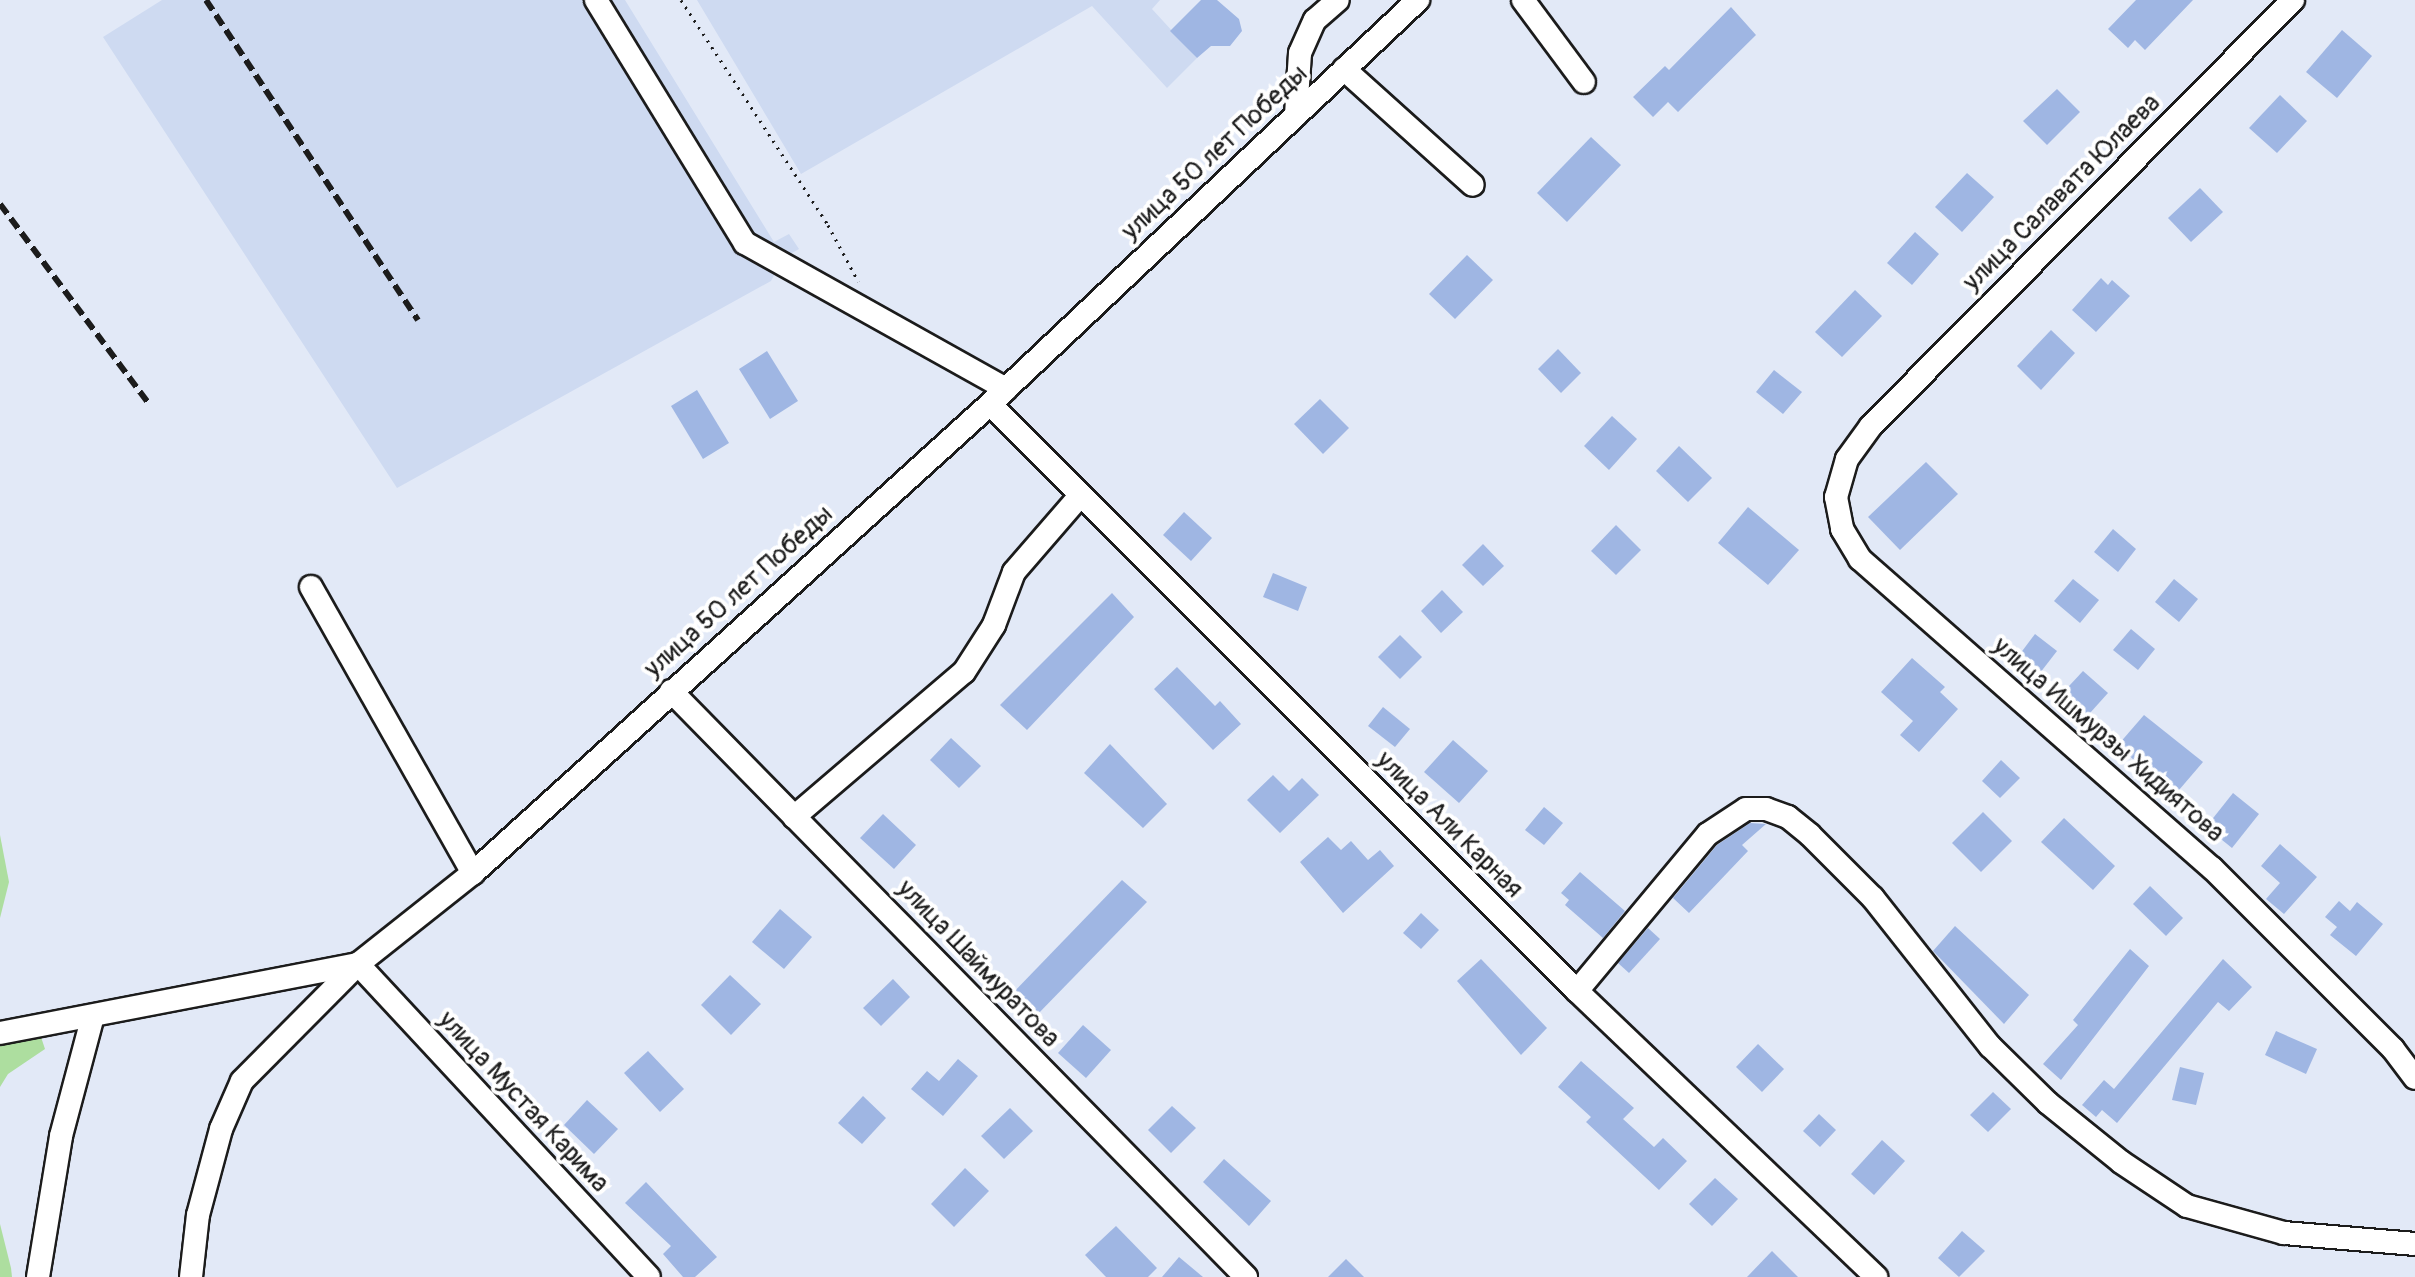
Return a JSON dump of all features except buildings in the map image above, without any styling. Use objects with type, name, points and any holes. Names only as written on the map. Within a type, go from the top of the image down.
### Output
[{"type":"street","name":"улица Али Карная","points":[[596,0],[745,243],[875,312],[998,396],[1079,497],[1577,991],[1876,1277]]},
{"type":"street","points":[[1296,115],[1300,53],[1315,20],[1338,0]]},
{"type":"street","name":"улица 50 лет Победы","points":[[191,1277],[202,1201],[221,1129],[242,1081],[358,964],[473,873],[998,396],[1418,0]]},
{"type":"street","points":[[1523,0],[1584,82]]},
{"type":"street","name":"улица Салавата Юлаева","points":[[1871,426],[2293,0]]},
{"type":"street","points":[[1344,69],[1473,185]]},
{"type":"street","name":"улица Ишмурзы Хидиятова","points":[[1871,426],[1847,459],[1836,497],[1842,529],[1860,559],[2212,868],[2393,1049],[2415,1078]]},
{"type":"street","points":[[794,817],[964,672],[994,625],[1014,572],[1079,497]]},
{"type":"street","points":[[311,587],[473,873]]},
{"type":"street","name":"улица Шаймуратова","points":[[671,691],[1246,1277]]},
{"type":"street","points":[[1577,991],[1708,834],[1746,809],[1766,809],[1788,817],[1810,835],[1873,898],[1990,1046],[2048,1103],[2121,1162],[2187,1206],[2284,1233],[2415,1244]]},
{"type":"street","points":[[0,1033],[358,964]]},
{"type":"street","name":"улица Мустая Карима","points":[[358,964],[649,1277]]},
{"type":"street","points":[[38,1277],[61,1136],[93,1016]]},
{"type":"path","points":[[681,0],[828,225],[875,312]]},
{"type":"shaded area","points":[[162,0],[625,0],[774,242],[789,234],[799,249],[783,258],[771,281],[397,488],[103,37]]},
{"type":"shaded area","points":[[697,0],[1160,0],[1152,9],[1197,58],[1167,88],[1092,6],[801,174]]},
{"type":"green space","points":[[0,835],[9,882],[0,918]]},
{"type":"green space","points":[[41,1037],[45,1049],[8,1074],[0,1087],[0,1043]]},
{"type":"green space","points":[[0,1224],[11,1268],[12,1277],[0,1277]]},
{"type":"railway","points":[[206,0],[418,320]]},
{"type":"railway","points":[[0,204],[150,405]]}]
